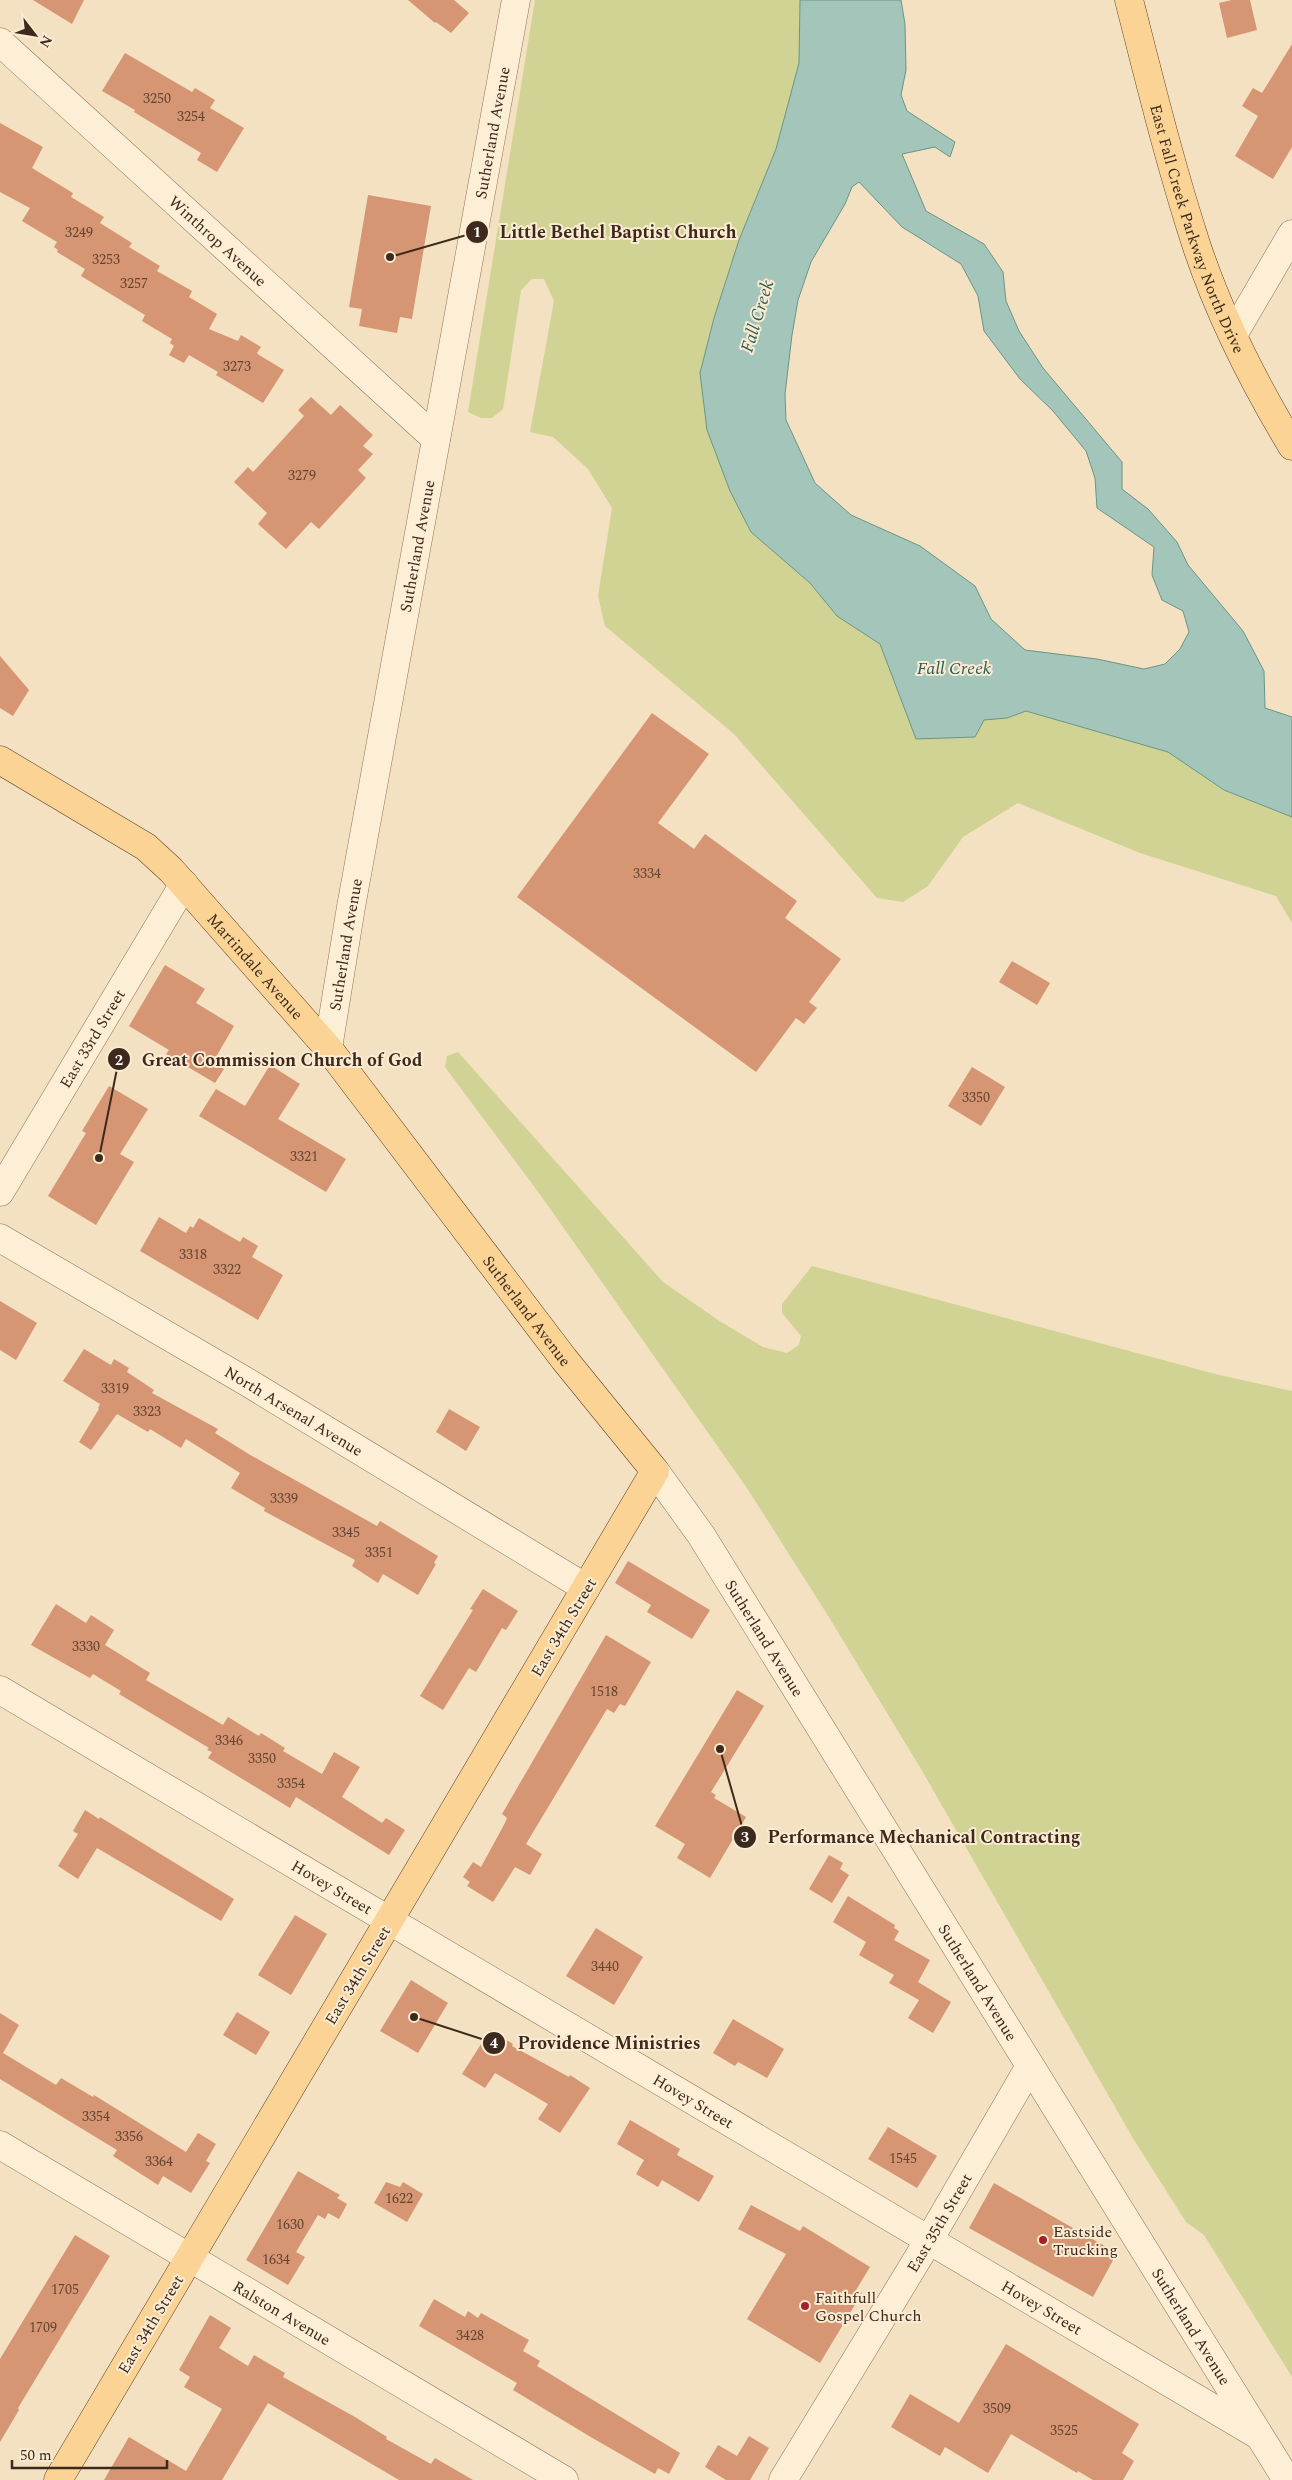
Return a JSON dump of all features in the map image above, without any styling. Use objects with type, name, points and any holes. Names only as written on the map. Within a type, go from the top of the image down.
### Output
[{"type":"main road","name":"East Fall Creek Parkway North Drive","points":[[1129,0],[1158,113],[1197,246],[1233,335],[1292,446]]},
{"type":"main road","name":"Martindale Avenue","points":[[0,760],[146,846],[184,884],[328,1048]]},
{"type":"main road","name":"Sutherland Avenue","points":[[328,1048],[564,1359],[655,1471]]},
{"type":"main road","name":"East 34th Street","points":[[58,2480],[655,1471]]},
{"type":"street","name":"Sutherland Avenue","points":[[328,1048],[515,0]]},
{"type":"street","name":"Winthrop Avenue","points":[[0,42],[436,438]]},
{"type":"street","points":[[1233,335],[1292,234]]},
{"type":"street","name":"East 33rd Street","points":[[0,1192],[184,884]]},
{"type":"street","name":"North Arsenal Avenue","points":[[0,1238],[248,1382],[586,1588]]},
{"type":"street","name":"Sutherland Avenue","points":[[655,1471],[701,1535],[1287,2480]]},
{"type":"street","name":"Hovey Street","points":[[0,1690],[1258,2435]]},
{"type":"street","name":"East 35th Street","points":[[783,2480],[929,2240],[1030,2066]]},
{"type":"street","name":"Ralston Avenue","points":[[0,2145],[564,2480]]},
{"type":"green space","points":[[535,0],[800,0],[799,63],[776,149],[739,240],[714,318],[700,373],[730,491],[751,532],[810,583],[837,616],[880,644],[916,739],[984,720],[1007,718],[1026,711],[1168,752],[1224,790],[1292,817],[1292,923],[1276,896],[1140,853],[1018,803],[963,837],[928,886],[903,902],[877,898],[734,734],[605,626],[598,596],[612,508],[588,469],[553,437],[530,432],[554,301],[544,279],[532,279],[521,290],[503,409],[492,418],[481,418],[468,412]]},
{"type":"green space","points":[[458,1052],[663,1282],[721,1322],[763,1347],[787,1353],[799,1345],[801,1336],[782,1313],[782,1304],[812,1266],[1219,1375],[1292,1391],[1292,2377],[1204,2235],[1186,2222],[1134,2140],[921,1769],[827,1614],[747,1488],[539,1193],[445,1067],[447,1056]]},
{"type":"water","name":"Fall Creek","points":[[800,0],[901,0],[905,24],[906,70],[901,95],[907,111],[955,142],[950,157],[935,147],[902,154],[926,211],[984,244],[1003,272],[1006,301],[1019,331],[1043,368],[1122,462],[1122,489],[1148,509],[1177,542],[1188,565],[1243,631],[1264,671],[1265,708],[1292,717],[1292,817],[1224,790],[1168,752],[1026,711],[1007,718],[984,720],[975,737],[916,739],[880,644],[837,616],[810,583],[751,532],[730,491],[707,430],[700,373],[714,318],[739,240],[776,149],[799,63]],"holes":[[[859,182],[902,227],[961,264],[978,296],[984,331],[1020,379],[1053,411],[1086,451],[1095,478],[1097,508],[1154,547],[1152,575],[1162,600],[1183,611],[1189,632],[1180,649],[1165,664],[1144,669],[1097,659],[1025,650],[991,619],[975,586],[920,546],[851,515],[815,483],[786,420],[785,394],[798,300],[811,262],[845,204],[852,187]]]},
{"type":"building","points":[[33,0],[84,0],[72,24]]},
{"type":"building","points":[[408,0],[454,0],[469,13],[451,33],[435,23]]},
{"type":"building","points":[[1232,0],[1250,0],[1257,30],[1227,38],[1219,3]]},
{"type":"building","points":[[1292,44],[1292,147],[1273,179],[1235,156],[1258,116],[1242,106],[1253,88],[1262,93]]},
{"type":"building","points":[[125,53],[192,92],[195,88],[215,100],[210,108],[244,128],[217,172],[197,160],[201,153],[102,91]]},
{"type":"building","points":[[0,123],[43,147],[32,168],[73,193],[71,197],[104,217],[100,223],[132,243],[129,247],[160,266],[157,271],[192,291],[189,297],[217,314],[209,329],[238,341],[241,335],[261,347],[257,353],[259,355],[284,370],[263,403],[216,375],[218,372],[189,355],[184,363],[169,355],[174,346],[170,343],[172,339],[142,321],[145,315],[81,276],[85,269],[57,252],[58,250],[54,247],[57,242],[22,221],[30,208],[0,192]]},
{"type":"building","points":[[368,195],[431,206],[412,319],[400,317],[397,333],[359,326],[362,309],[349,307]]},
{"type":"building","points":[[311,397],[331,415],[340,405],[373,435],[363,446],[373,454],[358,470],[366,478],[319,529],[311,522],[286,549],[258,524],[267,513],[234,482],[248,467],[253,472],[304,416],[298,410]]},
{"type":"building","points":[[0,656],[29,690],[13,716],[0,708]]},
{"type":"building","points":[[652,713],[709,754],[658,823],[694,849],[705,834],[797,901],[785,918],[841,959],[809,1002],[817,1008],[804,1024],[796,1018],[756,1072],[517,897]]},
{"type":"building","points":[[1012,961],[1050,983],[1037,1005],[999,982]]},
{"type":"building","points":[[165,965],[205,989],[196,1003],[234,1026],[213,1062],[224,1069],[215,1083],[166,1054],[169,1050],[129,1026]]},
{"type":"building","points":[[270,1065],[300,1084],[278,1119],[346,1159],[326,1192],[199,1116],[216,1089],[245,1106]]},
{"type":"building","points":[[972,1067],[1005,1087],[981,1126],[948,1106]]},
{"type":"building","points":[[109,1086],[148,1109],[120,1154],[134,1162],[96,1225],[48,1196],[86,1133],[82,1131]]},
{"type":"building","points":[[159,1217],[186,1233],[190,1226],[193,1228],[199,1218],[240,1242],[243,1237],[258,1246],[252,1257],[283,1275],[258,1320],[140,1251]]},
{"type":"building","points":[[0,1301],[37,1323],[16,1360],[0,1350]]},
{"type":"building","points":[[84,1349],[111,1365],[114,1359],[129,1368],[127,1372],[154,1390],[152,1393],[218,1429],[215,1433],[252,1456],[377,1526],[380,1521],[438,1556],[434,1563],[436,1564],[418,1595],[383,1574],[378,1583],[352,1566],[355,1560],[264,1511],[265,1508],[231,1488],[240,1473],[186,1439],[181,1448],[150,1429],[148,1432],[117,1414],[91,1450],[79,1442],[99,1409],[100,1404],[63,1381]]},
{"type":"building","points":[[449,1409],[480,1427],[466,1451],[436,1432]]},
{"type":"building","points":[[628,1561],[710,1610],[692,1639],[647,1612],[651,1605],[615,1583]]},
{"type":"building","points":[[483,1589],[518,1611],[506,1630],[502,1628],[476,1672],[469,1668],[443,1710],[420,1696],[473,1610],[470,1609]]},
{"type":"building","points":[[56,1604],[86,1623],[91,1615],[114,1630],[105,1645],[150,1673],[146,1680],[223,1725],[228,1717],[259,1736],[261,1733],[285,1748],[283,1751],[322,1774],[334,1752],[360,1767],[342,1797],[382,1823],[386,1818],[405,1830],[389,1855],[296,1797],[290,1808],[208,1758],[212,1752],[207,1750],[209,1748],[119,1694],[121,1691],[93,1674],[90,1678],[31,1645]]},
{"type":"building","points":[[606,1635],[651,1662],[625,1706],[620,1704],[614,1713],[607,1709],[526,1844],[542,1854],[530,1875],[515,1867],[493,1902],[467,1886],[470,1882],[463,1877],[473,1862],[481,1867],[507,1818],[502,1814]]},
{"type":"building","points":[[737,1690],[764,1706],[711,1792],[716,1795],[714,1798],[746,1817],[710,1878],[677,1858],[685,1844],[655,1826]]},
{"type":"building","points":[[85,1810],[99,1819],[100,1817],[234,1899],[221,1921],[97,1848],[78,1879],[58,1866],[78,1834],[73,1831]]},
{"type":"building","points":[[829,1855],[843,1863],[840,1869],[849,1875],[832,1903],[809,1889]]},
{"type":"building","points":[[848,1896],[895,1925],[894,1928],[899,1931],[894,1940],[930,1960],[918,1982],[951,2002],[933,2033],[908,2018],[919,2000],[889,1983],[894,1975],[859,1955],[866,1942],[833,1922]]},
{"type":"building","points":[[295,1915],[327,1934],[291,1995],[258,1975]]},
{"type":"building","points":[[596,1928],[643,1957],[614,2005],[566,1976]]},
{"type":"building","points":[[411,1980],[448,2003],[418,2053],[380,2031]]},
{"type":"building","points":[[237,2012],[270,2032],[256,2055],[223,2035]]},
{"type":"building","points":[[0,2013],[19,2025],[3,2053],[56,2085],[61,2078],[93,2097],[94,2095],[186,2152],[198,2133],[216,2144],[206,2161],[210,2163],[191,2193],[163,2176],[158,2185],[113,2156],[117,2150],[0,2079]]},
{"type":"building","points":[[733,2019],[784,2049],[767,2078],[738,2062],[735,2066],[713,2053]]},
{"type":"building","points":[[490,2030],[513,2044],[512,2046],[569,2077],[570,2075],[590,2088],[560,2133],[538,2119],[548,2104],[495,2073],[485,2088],[462,2074]]},
{"type":"building","points":[[630,2120],[680,2149],[677,2155],[714,2176],[699,2202],[662,2180],[658,2187],[636,2174],[644,2160],[617,2144]]},
{"type":"building","points":[[888,2127],[937,2156],[917,2188],[868,2159]]},
{"type":"building","points":[[298,2171],[340,2195],[337,2198],[347,2204],[339,2219],[328,2213],[325,2219],[318,2215],[296,2252],[305,2257],[288,2285],[246,2260]]},
{"type":"building","points":[[386,2182],[400,2187],[403,2182],[423,2194],[407,2222],[374,2203]]},
{"type":"building","name":"Eastside Trucking","points":[[994,2183],[1117,2253],[1093,2297],[969,2228]]},
{"type":"building","name":"Faithfull Gospel Church","points":[[751,2205],[800,2231],[803,2226],[870,2267],[856,2290],[862,2293],[820,2363],[747,2319],[786,2254],[738,2229]]},
{"type":"building","points":[[75,2235],[110,2256],[18,2408],[19,2410],[0,2442],[0,2359]]},
{"type":"building","points":[[434,2299],[465,2317],[468,2311],[478,2318],[481,2313],[529,2340],[523,2351],[540,2361],[537,2366],[680,2453],[669,2474],[658,2468],[655,2474],[589,2436],[513,2390],[517,2383],[419,2326]]},
{"type":"building","points":[[210,2315],[231,2328],[219,2348],[248,2366],[254,2355],[285,2373],[283,2377],[355,2417],[387,2437],[386,2439],[431,2464],[435,2458],[473,2480],[399,2480],[268,2403],[222,2480],[104,2480],[129,2437],[186,2471],[222,2409],[184,2387],[190,2377],[179,2370]]},
{"type":"building","points":[[1006,2344],[1139,2424],[1122,2453],[1134,2461],[1123,2480],[1093,2480],[1078,2471],[1077,2473],[1011,2434],[988,2473],[945,2447],[940,2456],[891,2427],[910,2394],[959,2423]]},
{"type":"building","points":[[749,2436],[769,2448],[750,2480],[726,2480],[705,2467],[718,2445],[737,2456]]},
{"type":"place","name":"Little Bethel Baptist Church","points":[[390,257]]},
{"type":"place","name":"Great Commission Church of God","points":[[99,1158]]},
{"type":"place","name":"Performance Mechanical Contracting","points":[[720,1749]]},
{"type":"place","name":"Providence Ministries","points":[[414,2017]]},
{"type":"place","name":"Eastside Trucking","points":[[1043,2240]]},
{"type":"place","name":"Faithfull Gospel Church","points":[[805,2306]]}]
